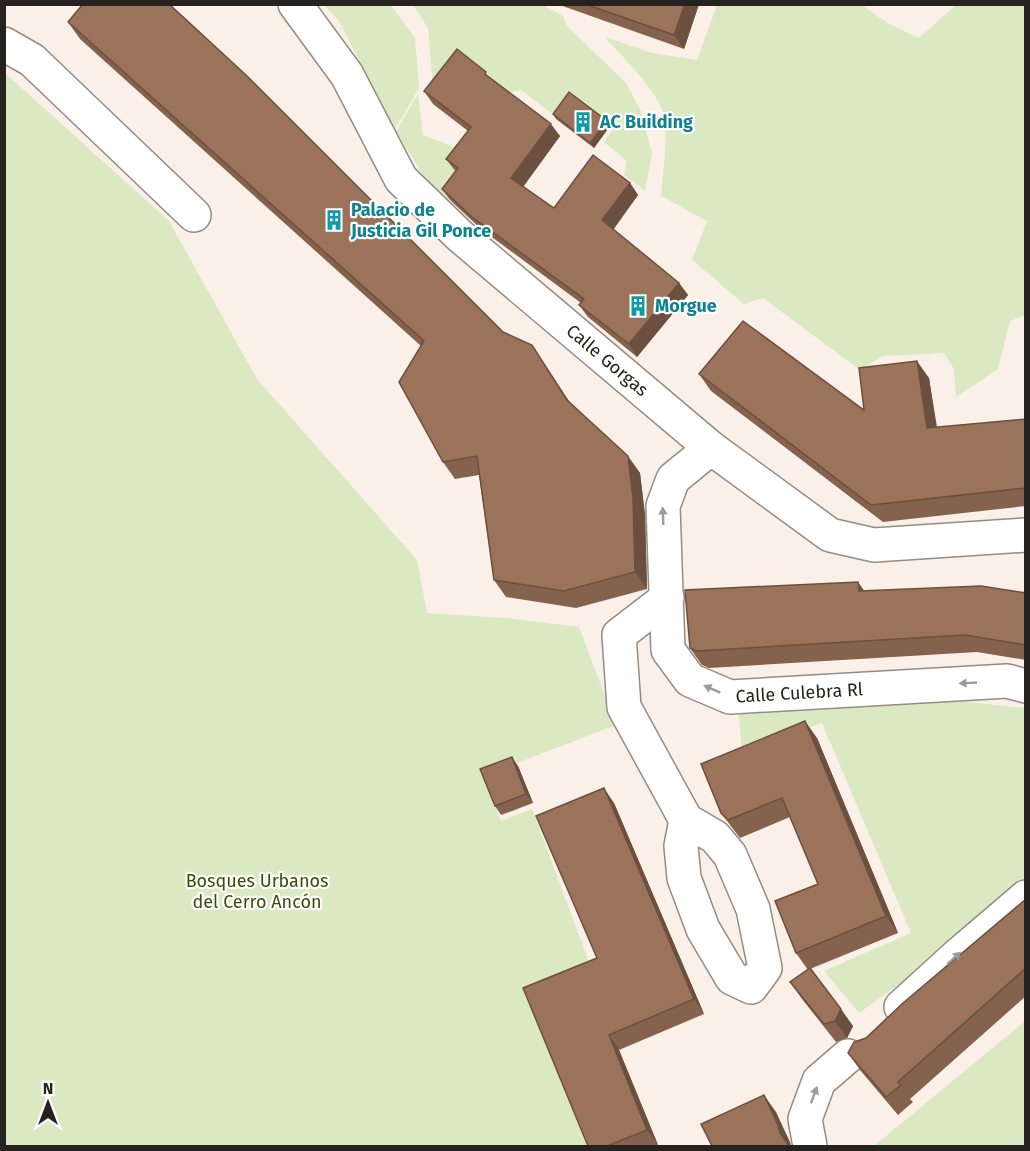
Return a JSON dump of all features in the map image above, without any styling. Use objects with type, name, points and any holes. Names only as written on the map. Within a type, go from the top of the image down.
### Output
[{"type":"street","name":"Calle Gorgas","points":[[295,4],[347,75],[401,179],[460,237],[711,448],[830,536],[874,545],[1026,535]]},
{"type":"street","points":[[4,44],[32,60],[194,215]]},
{"type":"street","name":"Calle Culebra Rl","points":[[711,448],[673,479],[663,506],[668,650],[690,680],[730,698],[1007,681],[1026,686]]},
{"type":"street","points":[[667,598],[619,635],[624,707],[687,820]]},
{"type":"street","points":[[810,1146],[806,1119],[819,1081],[958,955],[1026,897]]},
{"type":"green space","points":[[324,5],[391,5],[415,38],[419,88],[394,131],[340,22]]},
{"type":"green space","points":[[413,5],[547,5],[546,7],[563,16],[567,26],[626,83],[641,111],[652,154],[645,191],[624,175],[627,161],[604,142],[615,127],[572,93],[554,115],[521,90],[508,93],[466,55],[434,98],[428,28]]},
{"type":"green space","points":[[717,5],[862,5],[889,24],[919,38],[956,5],[1025,5],[1025,315],[1010,321],[998,369],[956,397],[954,369],[944,353],[883,356],[860,370],[763,298],[744,304],[692,260],[707,221],[661,196],[666,135],[661,107],[639,75],[605,37],[652,53],[697,60]]},
{"type":"green space","name":"Bosques Urbanos del Cerro Ancón","points":[[4,72],[169,221],[257,379],[417,560],[427,613],[506,618],[579,627],[616,725],[483,776],[501,821],[532,809],[592,970],[590,1146],[5,1146]]},
{"type":"green space","points":[[418,94],[423,135],[447,144],[464,155],[453,171],[466,181],[448,202],[430,187],[396,131]]},
{"type":"green space","points":[[930,698],[1025,708],[1025,878],[991,907],[989,921],[859,1013],[824,971],[911,933],[822,723],[742,752],[738,707]]},
{"type":"green space","points":[[1025,1021],[1025,1146],[874,1146]]},
{"type":"building","name":"Palacio de Justicia Gil Ponce","points":[[83,4],[169,4],[246,75],[503,332],[532,345],[567,400],[628,456],[633,498],[635,572],[564,591],[494,580],[477,456],[443,462],[399,382],[424,341],[68,22]]},
{"type":"building","points":[[585,4],[685,4],[674,35]]},
{"type":"building","points":[[457,49],[486,72],[485,74],[551,124],[511,178],[554,208],[593,155],[630,183],[602,220],[679,283],[629,344],[579,305],[584,299],[472,217],[442,189],[458,168],[446,159],[471,127],[424,91]]},
{"type":"building","name":"AC Building","points":[[569,92],[607,121],[590,143],[553,114]]},
{"type":"building","points":[[743,321],[864,410],[859,368],[917,361],[927,428],[1026,419],[1026,488],[871,505],[699,374]]},
{"type":"building","points":[[858,582],[859,591],[981,586],[1026,593],[1026,645],[965,635],[697,651],[690,648],[685,590]]},
{"type":"building","points":[[805,721],[886,916],[796,953],[775,901],[818,884],[782,798],[728,820],[721,813],[701,764]]},
{"type":"building","points":[[512,757],[526,794],[495,806],[480,769]]},
{"type":"building","points":[[604,788],[694,999],[609,1035],[647,1130],[607,1146],[588,1146],[523,988],[597,958],[536,816]]},
{"type":"building","points":[[1026,899],[1026,968],[898,1082],[901,1085],[886,1097],[848,1053],[854,1042],[866,1038],[903,1003]]},
{"type":"building","points":[[810,968],[841,1009],[835,1021],[824,1024],[790,982]]},
{"type":"building","points":[[764,1095],[780,1133],[789,1146],[712,1146],[701,1124]]},
{"type":"place","name":"AC Building","points":[[583,122]]},
{"type":"place","name":"Palacio de Justicia Gil Ponce","points":[[334,220]]},
{"type":"place","name":"Morgue","points":[[638,306]]}]
